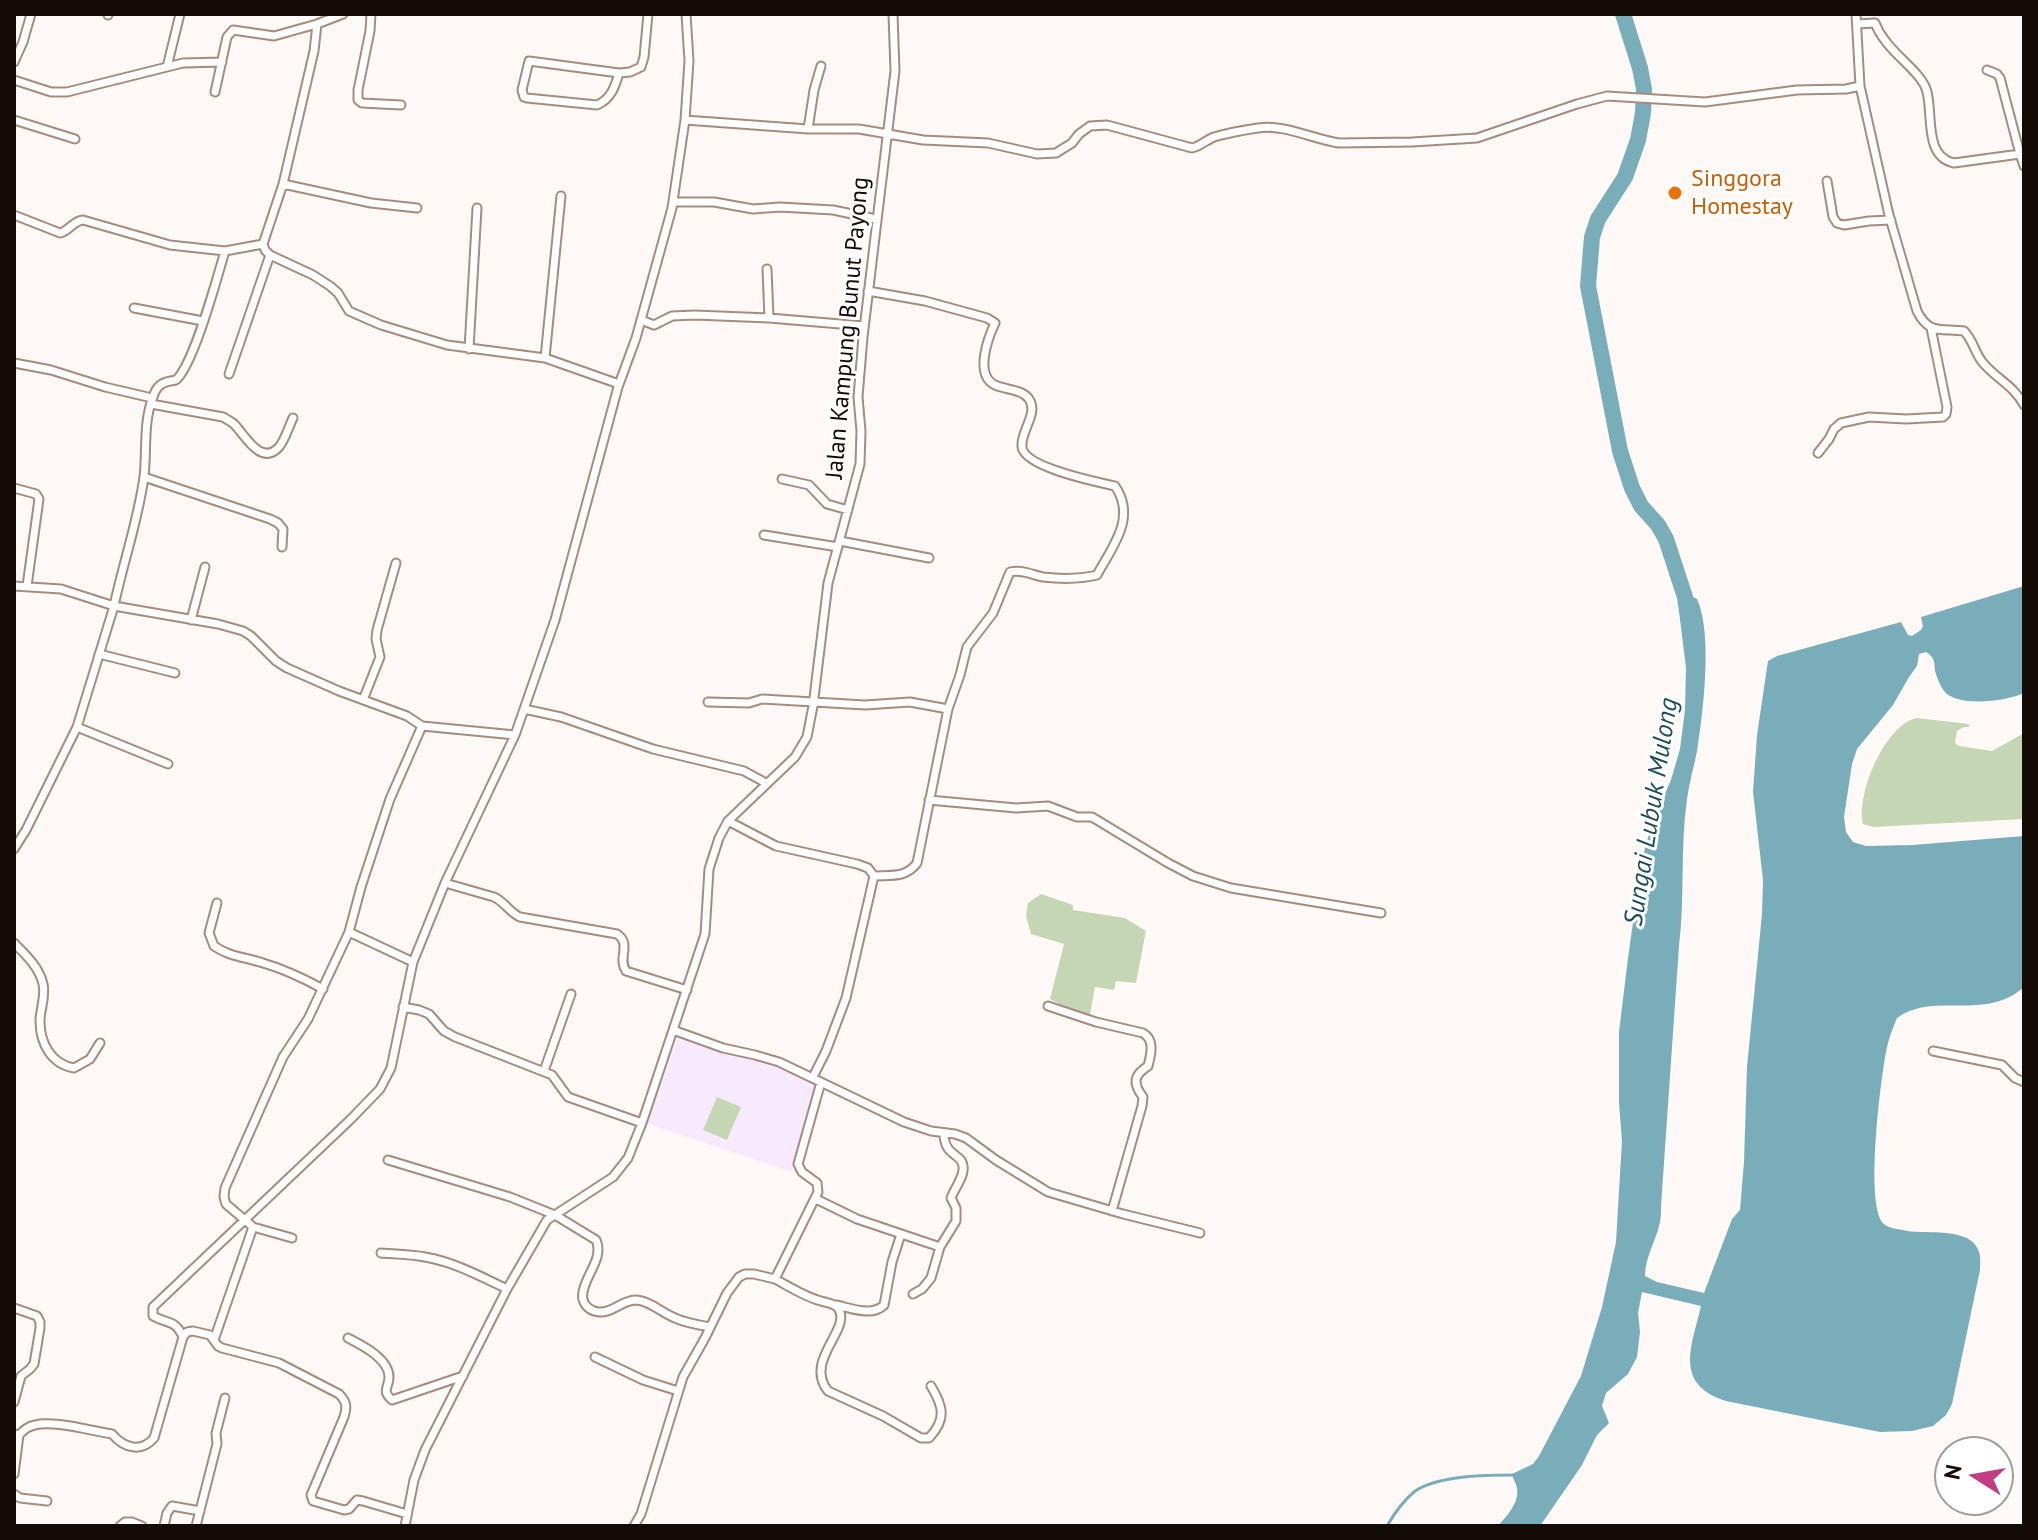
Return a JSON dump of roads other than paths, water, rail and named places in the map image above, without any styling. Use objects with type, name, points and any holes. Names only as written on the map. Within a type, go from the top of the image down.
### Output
[{"type":"street","points":[[14,62],[31,14]]},
{"type":"street","points":[[167,67],[180,14]]},
{"type":"street","points":[[215,92],[227,37],[233,30],[274,36],[343,14]]},
{"type":"street","points":[[371,14],[357,97],[362,103],[401,105]]},
{"type":"street","points":[[619,73],[614,90],[597,105],[527,98],[522,90],[529,61],[619,73],[641,67],[648,14]]},
{"type":"street","points":[[183,1337],[172,1322],[153,1316],[153,1307],[351,1119],[380,1089],[391,1068],[413,962],[445,883],[515,735],[555,620],[619,384],[641,320],[673,202],[685,120],[689,61],[686,14]]},
{"type":"street","name":"Jalan Kampung Bunut Payong","points":[[405,1526],[414,1480],[425,1450],[539,1231],[547,1220],[603,1185],[622,1169],[628,1158],[705,934],[709,869],[719,838],[728,821],[795,757],[807,737],[828,583],[860,464],[858,397],[895,71],[893,14]]},
{"type":"street","points":[[1856,14],[1860,86],[1891,220],[1917,311],[1922,321],[1931,328],[1964,331],[1974,344],[1980,360],[2017,393],[2024,405]]},
{"type":"street","points":[[1875,23],[1879,14]]},
{"type":"street","points":[[1857,24],[1875,23]]},
{"type":"street","points":[[1875,23],[1884,40],[1923,82],[1940,157],[1954,163],[2022,154]]},
{"type":"street","points":[[317,24],[314,51],[283,184],[263,244],[265,250],[330,286],[349,311],[381,325],[447,345],[545,358],[619,384]]},
{"type":"street","points":[[14,80],[51,92],[67,92],[190,62],[222,62]]},
{"type":"street","points":[[808,129],[821,66]]},
{"type":"street","points":[[1987,70],[2000,78],[2024,166]]},
{"type":"street","points":[[685,120],[808,129],[859,129],[923,140],[988,143],[1037,154],[1056,153],[1090,126],[1107,125],[1192,148],[1199,147],[1212,137],[1260,127],[1275,127],[1321,141],[1339,143],[1454,141],[1477,138],[1607,96],[1705,102],[1797,90],[1860,86]]},
{"type":"street","points":[[14,120],[75,139]]},
{"type":"street","points":[[1827,181],[1833,217],[1837,223],[1891,220]]},
{"type":"street","points":[[283,184],[371,203],[417,208]]},
{"type":"street","points":[[545,358],[561,196]]},
{"type":"street","points":[[673,202],[714,202],[753,209],[833,210],[876,219]]},
{"type":"street","points":[[469,349],[477,208]]},
{"type":"street","points":[[14,215],[60,233],[83,220],[170,245],[225,251],[263,244]]},
{"type":"street","points":[[14,849],[77,727],[133,532],[144,477],[151,401],[162,382],[176,380],[181,375],[203,321],[225,251]]},
{"type":"street","points":[[229,374],[270,255]]},
{"type":"street","points":[[767,269],[769,318]]},
{"type":"street","points":[[868,291],[925,301],[995,323],[984,366],[993,384],[1028,397],[1032,406],[1023,438],[1024,453],[1029,459],[1071,475],[1115,486],[1124,502],[1119,539],[1097,575],[1045,577],[1010,572],[993,613],[967,647],[948,709],[917,863],[904,875],[874,876]]},
{"type":"street","points":[[134,308],[203,321]]},
{"type":"street","points":[[641,320],[654,325],[667,318],[695,315],[864,326]]},
{"type":"street","points":[[1818,453],[1841,423],[1869,417],[1906,419],[1943,417],[1946,414],[1931,328]]},
{"type":"street","points":[[14,363],[51,370],[151,401],[223,417],[261,452],[270,452],[278,447],[293,418]]},
{"type":"street","points":[[144,477],[278,523],[283,529],[282,547]]},
{"type":"street","points":[[782,479],[809,485],[827,504],[848,510]]},
{"type":"street","points":[[14,488],[33,492],[39,499],[27,586]]},
{"type":"street","points":[[764,535],[929,558]]},
{"type":"street","points":[[363,700],[380,657],[377,630],[396,563]]},
{"type":"street","points":[[191,620],[205,567]]},
{"type":"street","points":[[14,586],[61,589],[114,606],[243,631],[276,661],[407,716],[422,726],[515,735]]},
{"type":"street","points":[[99,654],[175,673]]},
{"type":"street","points":[[708,702],[749,703],[762,699],[865,705],[910,702],[948,709]]},
{"type":"street","points":[[524,709],[561,717],[653,749],[744,771],[766,783]]},
{"type":"street","points":[[292,1238],[253,1227],[226,1204],[225,1188],[283,1057],[308,1019],[349,932],[390,799],[422,726]]},
{"type":"street","points":[[77,727],[168,764]]},
{"type":"street","points":[[929,800],[1016,808],[1048,806],[1077,817],[1092,817],[1193,876],[1231,888],[1381,913]]},
{"type":"street","points":[[728,821],[776,846],[857,864],[868,868],[874,876],[846,998],[817,1080],[817,1100],[798,1164],[802,1172],[817,1183],[818,1192],[775,1279]]},
{"type":"street","points":[[445,883],[501,900],[514,915],[520,917],[617,934],[625,944],[623,965],[626,971],[687,990]]},
{"type":"street","points":[[217,903],[209,933],[214,946],[232,957],[251,959],[300,976],[323,989]]},
{"type":"street","points":[[349,932],[413,962]]},
{"type":"street","points":[[14,943],[34,963],[43,984],[40,1020],[48,1054],[59,1063],[74,1068],[90,1059],[100,1043]]},
{"type":"street","points":[[544,1071],[571,994]]},
{"type":"street","points":[[1048,1006],[1143,1033],[1151,1041],[1148,1066],[1138,1074],[1136,1083],[1143,1097],[1142,1106],[1112,1211]]},
{"type":"street","points":[[403,1007],[429,1014],[444,1031],[455,1037],[552,1075],[568,1097],[642,1123]]},
{"type":"street","points":[[673,1030],[723,1048],[779,1062],[904,1122],[966,1138],[1048,1192],[1200,1233]]},
{"type":"street","points":[[1933,1051],[2002,1065],[2024,1082]]},
{"type":"street","points":[[913,1294],[931,1278],[940,1247],[956,1221],[956,1208],[951,1198],[963,1171],[962,1161],[947,1148],[944,1133]]},
{"type":"street","points":[[388,1160],[498,1193],[555,1215],[596,1240],[599,1252],[582,1297],[589,1309],[604,1312],[635,1300],[675,1318],[710,1327]]},
{"type":"street","points":[[816,1199],[857,1219],[940,1247]]},
{"type":"street","points":[[214,1340],[253,1227]]},
{"type":"street","points":[[634,1526],[641,1514],[683,1377],[727,1293],[739,1277],[754,1274],[775,1279],[813,1299],[873,1312],[884,1305],[901,1234]]},
{"type":"street","points":[[381,1253],[423,1256],[446,1262],[507,1289]]},
{"type":"street","points":[[834,1304],[841,1315],[840,1323],[825,1352],[820,1376],[828,1391],[883,1416],[921,1438],[929,1438],[942,1414],[942,1406],[931,1386]]},
{"type":"street","points":[[14,1308],[37,1316],[40,1322],[34,1364],[21,1376],[14,1402]]},
{"type":"street","points":[[14,1474],[16,1434],[37,1424],[112,1434],[127,1446],[147,1446],[154,1438],[183,1337],[193,1331],[210,1335],[222,1348],[279,1363],[344,1399],[347,1407],[344,1417],[311,1495],[313,1501],[344,1510],[357,1500],[407,1514]]},
{"type":"street","points":[[348,1338],[384,1364],[389,1377],[387,1396],[392,1400],[463,1376]]},
{"type":"street","points":[[595,1357],[643,1380],[678,1391]]},
{"type":"street","points":[[196,1526],[225,1398]]},
{"type":"street","points":[[14,1494],[20,1498],[47,1501]]},
{"type":"street","points":[[164,1526],[172,1506],[200,1511]]},
{"type":"street","points":[[120,1526],[132,1522],[142,1526]]},
{"type":"water","points":[[2024,586],[2024,693],[1983,701],[1960,700],[1944,691],[1932,657],[1926,652],[1919,654],[1917,666],[1893,705],[1857,749],[1844,817],[1846,832],[1853,842],[1866,846],[2024,836],[2024,987],[1993,1003],[1927,1007],[1911,1010],[1897,1018],[1888,1043],[1881,1084],[1875,1193],[1878,1213],[1884,1224],[1907,1231],[1959,1235],[1975,1244],[1980,1254],[1980,1270],[1952,1404],[1946,1415],[1933,1426],[1912,1431],[1880,1432],[1726,1401],[1709,1394],[1698,1385],[1692,1374],[1691,1349],[1701,1306],[1642,1292],[1637,1357],[1628,1374],[1606,1393],[1602,1406],[1609,1423],[1597,1435],[1582,1465],[1540,1526],[1498,1526],[1516,1499],[1517,1488],[1512,1474],[1533,1464],[1539,1456],[1581,1376],[1602,1307],[1616,1242],[1622,1141],[1619,1032],[1642,859],[1680,749],[1686,668],[1680,619],[1682,600],[1689,595],[1697,599],[1702,614],[1706,652],[1704,695],[1685,817],[1681,928],[1661,1219],[1645,1276],[1657,1282],[1704,1293],[1732,1219],[1740,1210],[1747,1067],[1762,914],[1763,880],[1753,792],[1757,735],[1768,661],[1901,622],[1908,635],[1912,636],[1923,626],[1921,617]]},
{"type":"waterway","name":"Sungai Lubuk Mulong","points":[[1623,14],[1640,68],[1644,89],[1643,113],[1638,140],[1625,177],[1598,219],[1592,237],[1588,286],[1620,451],[1641,506],[1666,539],[1685,597],[1688,618]]},
{"type":"waterway","points":[[1387,1526],[1407,1499],[1425,1486],[1464,1477],[1516,1475]]},
{"type":"place","name":"Singgora Homestay","points":[[1675,193]]}]
